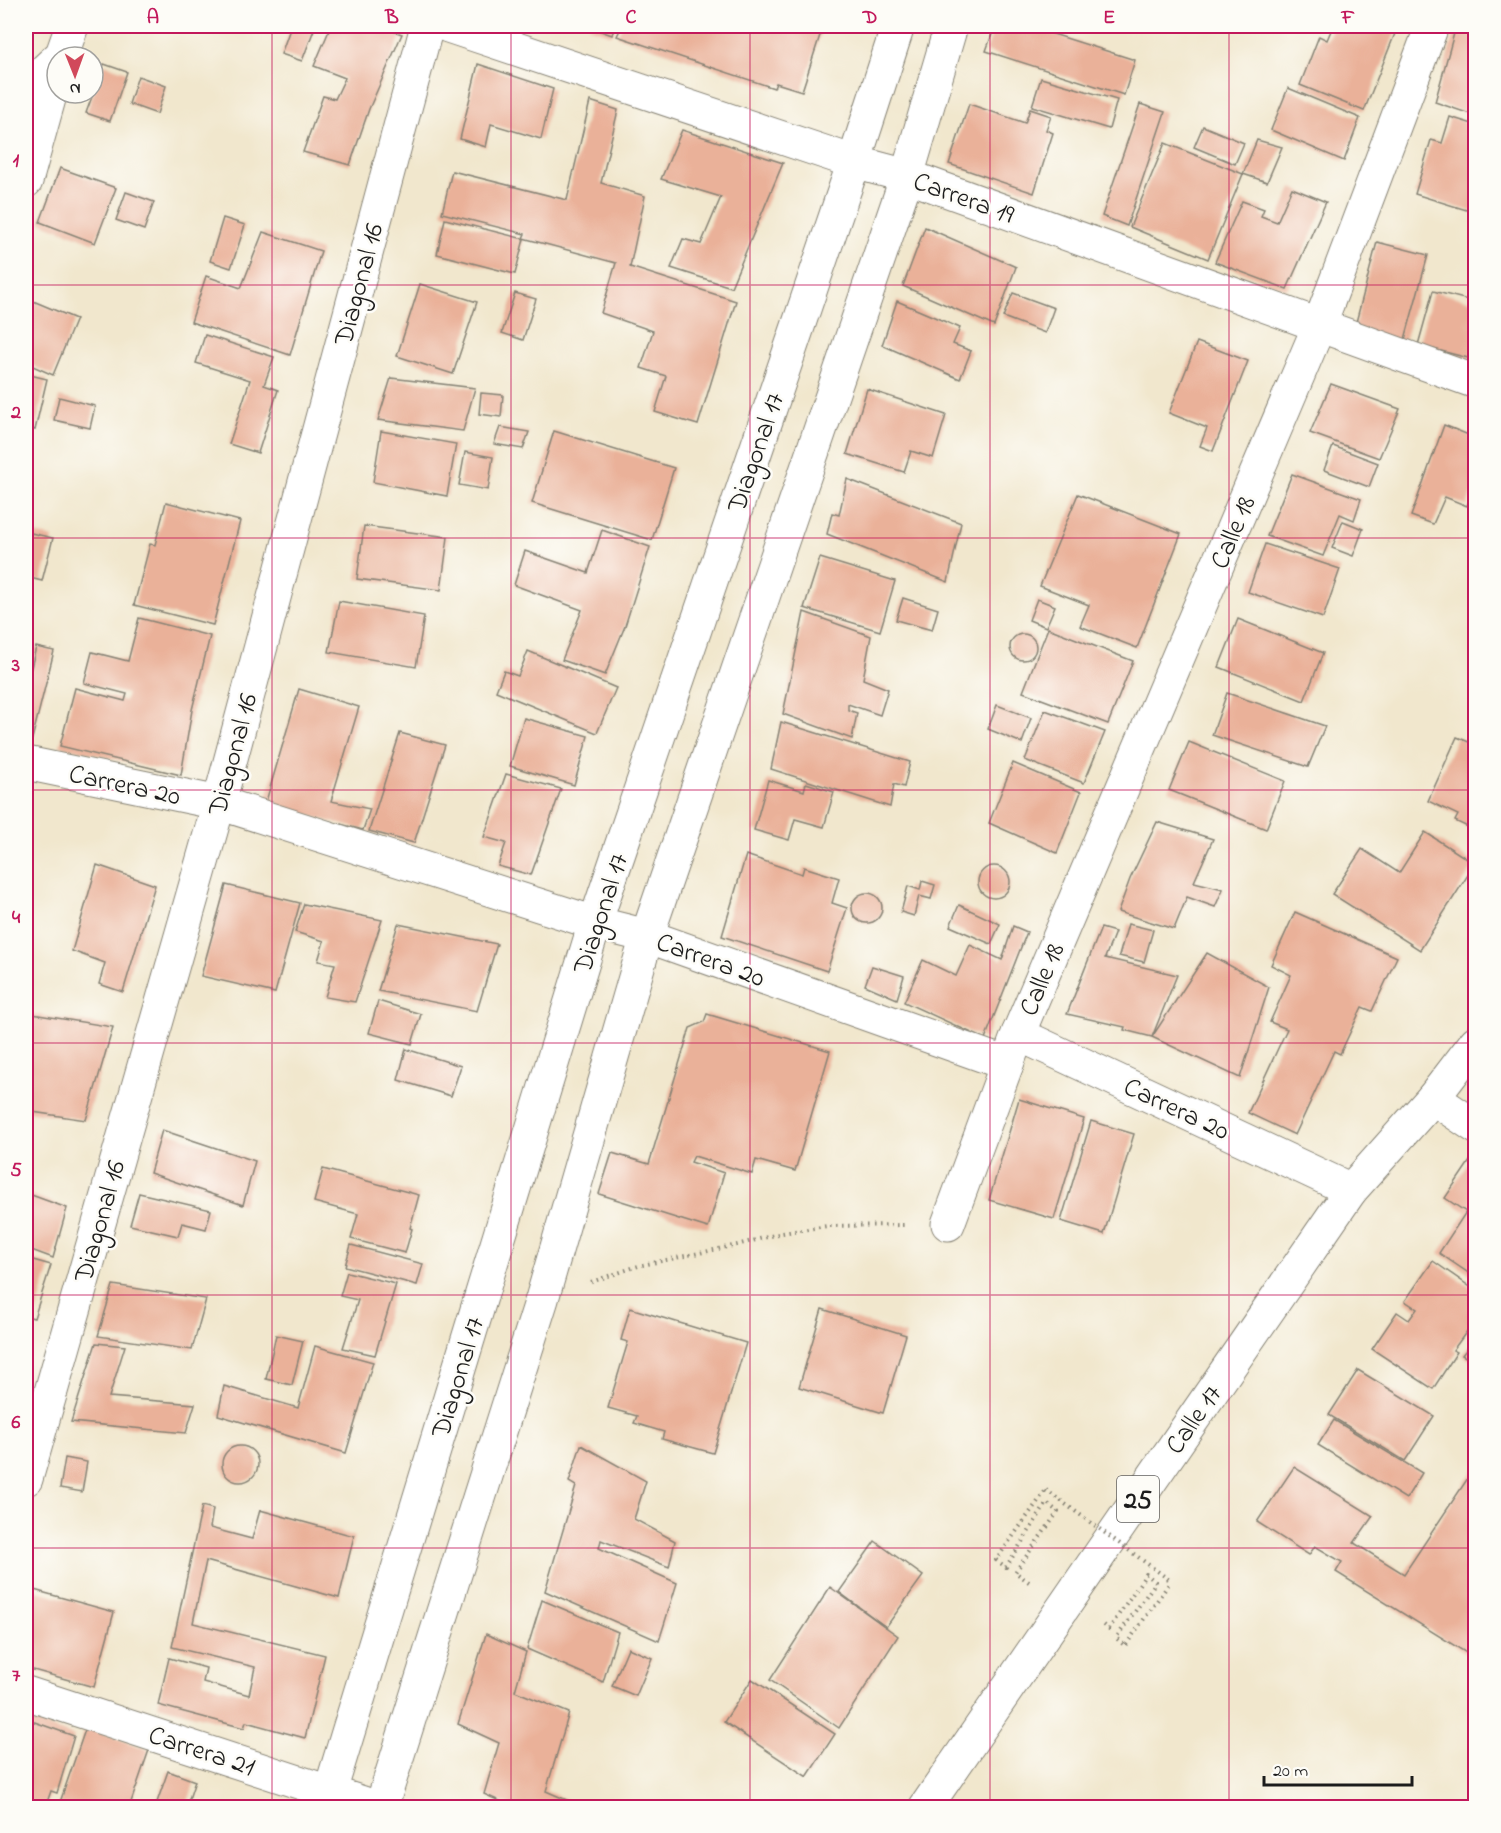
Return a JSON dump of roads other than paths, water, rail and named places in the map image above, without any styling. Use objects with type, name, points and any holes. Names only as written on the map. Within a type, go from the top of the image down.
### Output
[{"type":"main road","name":"Diagonal 16","points":[[26,1479],[219,804],[427,26]]},
{"type":"main road","name":"Carrera 19","points":[[448,26],[854,162],[907,176],[1476,382]]},
{"type":"main road","name":"Diagonal 17","points":[[328,1800],[596,923],[898,26]]},
{"type":"main road","name":"Diagonal 17","points":[[380,1808],[542,1299],[647,936],[907,176],[951,26]]},
{"type":"main road","name":"Calle 18","points":[[1018,1034],[1319,326],[1432,26]]},
{"type":"main road","points":[[26,88],[45,70]]},
{"type":"main road","points":[[26,181],[47,105]]},
{"type":"main road","name":"Carrera 20","points":[[26,763],[219,804],[596,923],[647,936],[1006,1064]]},
{"type":"main road","name":"Carrera 20","points":[[1018,1034],[1351,1190]]},
{"type":"main road","points":[[948,1224],[1018,1034]]},
{"type":"main road","name":"Calle 17","points":[[925,1808],[1351,1190],[1433,1098],[1476,1041]]},
{"type":"main road","points":[[1433,1098],[1476,1127]]},
{"type":"main road","name":"Carrera 21","points":[[26,1693],[328,1800],[380,1808]]}]
